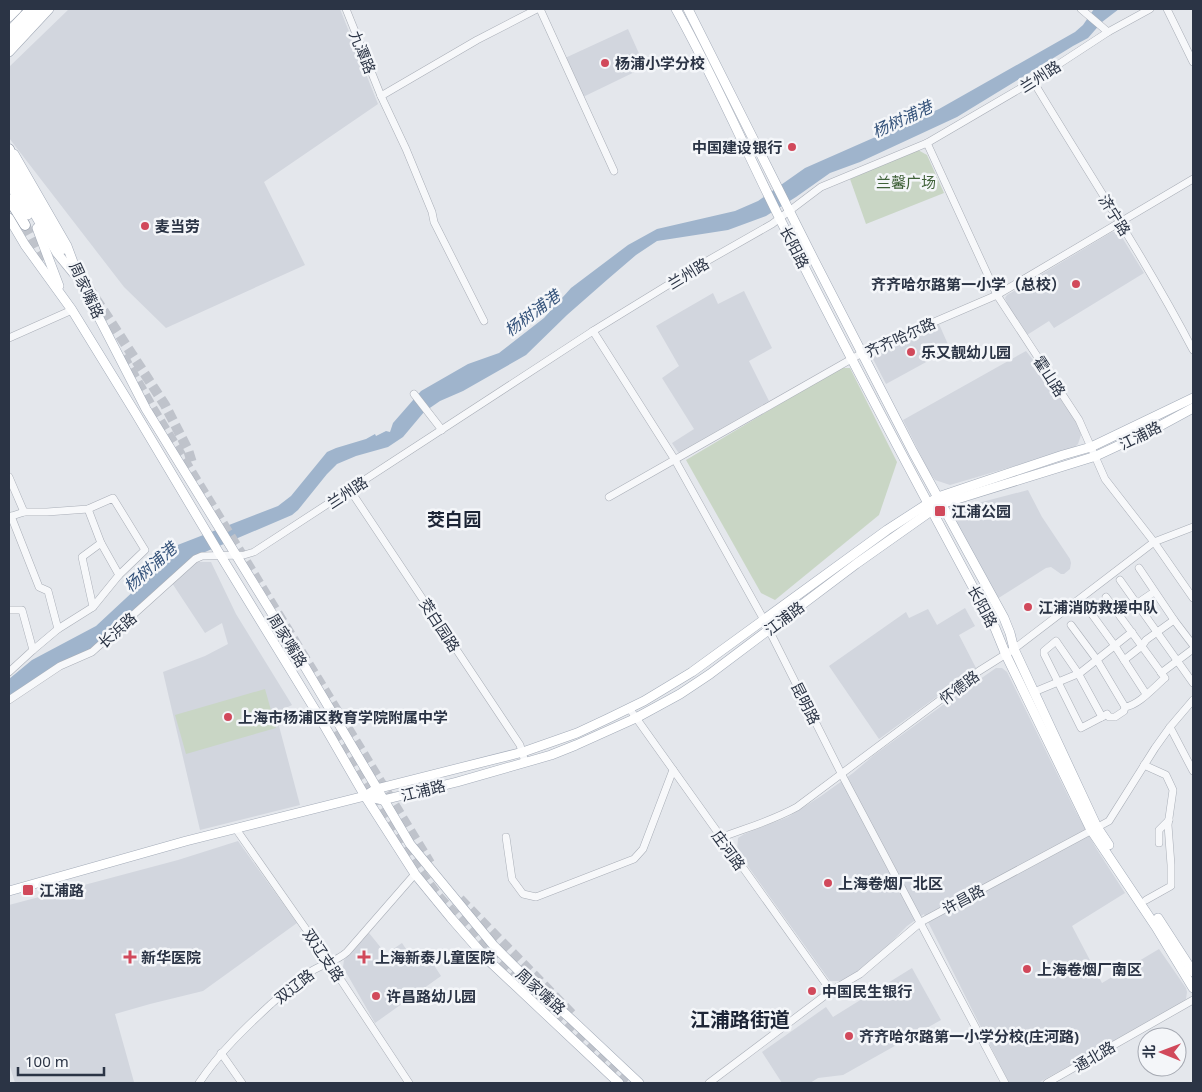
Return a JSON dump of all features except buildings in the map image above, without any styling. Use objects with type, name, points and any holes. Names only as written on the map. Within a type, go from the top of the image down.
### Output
[{"type":"highway","points":[[9,32],[32,9]]},
{"type":"highway","points":[[9,43],[48,10]]},
{"type":"highway","points":[[9,149],[13,170]]},
{"type":"highway","points":[[9,160],[13,170],[63,249]]},
{"type":"highway","points":[[9,199],[25,225]]},
{"type":"main road","points":[[9,17],[17,9]]},
{"type":"main road","name":"长阳路","points":[[676,9],[699,52],[780,219],[995,628],[1006,655],[1094,828],[1193,988]]},
{"type":"main road","name":"长阳路","points":[[688,9],[862,353],[1004,618],[1014,649],[1094,828],[1146,900],[1193,972]]},
{"type":"main road","points":[[9,52],[48,10]]},
{"type":"main road","name":"周家嘴路","points":[[9,145],[68,246],[80,281],[146,409],[312,678],[376,789],[420,857],[494,946],[528,980],[640,1083]]},
{"type":"main road","points":[[13,170],[57,253],[80,281]]},
{"type":"main road","points":[[9,183],[40,233],[62,296]]},
{"type":"main road","name":"周家嘴路","points":[[9,218],[25,245],[72,310],[317,713],[365,796],[416,874],[486,958],[619,1083]]},
{"type":"main road","name":"江浦路","points":[[9,891],[186,841],[365,796],[376,789],[523,752],[577,733],[630,708],[692,672],[764,620],[940,500],[1063,455],[1091,447],[1193,398]]},
{"type":"main road","name":"江浦路","points":[[940,500],[1096,456],[1158,427],[1193,408]]},
{"type":"main road","name":"江浦路","points":[[365,796],[383,800],[525,762],[576,745],[636,718],[680,694],[710,674],[930,506]]},
{"type":"street","name":"九潭路","points":[[346,9],[381,96],[406,149],[432,212],[434,222],[484,321]]},
{"type":"street","points":[[381,96],[500,27],[538,9],[614,171]]},
{"type":"street","points":[[1081,9],[1108,32]]},
{"type":"street","name":"兰州路","points":[[218,551],[237,555],[254,552],[593,331],[707,260],[780,219],[821,187],[927,143],[1033,81],[1108,32],[1150,9]]},
{"type":"street","points":[[1167,9],[1193,62]]},
{"type":"street","name":"济宁路","points":[[1033,81],[1168,302],[1193,350]]},
{"type":"street","name":"霍山路","points":[[927,143],[997,295],[1079,420],[1106,478],[1193,598]]},
{"type":"street","name":"齐齐哈尔路","points":[[609,498],[862,353],[997,295],[1193,179]]},
{"type":"street","points":[[9,338],[72,310]]},
{"type":"street","name":"昆明路","points":[[593,331],[675,460],[764,620],[842,775],[1005,1083]]},
{"type":"street","points":[[414,394],[442,430]]},
{"type":"street","points":[[9,477],[24,512]]},
{"type":"street","name":"茭白园路","points":[[350,490],[520,745],[525,762]]},
{"type":"street","points":[[9,672],[58,629],[93,607],[119,575],[145,550],[113,498],[88,509],[24,512],[10,516],[39,587],[48,591],[58,629]]},
{"type":"street","points":[[88,509],[101,543],[119,575]]},
{"type":"street","name":"怀德路","points":[[720,838],[782,816],[797,807],[979,672],[1006,655],[1154,542],[1193,527]]},
{"type":"street","points":[[93,607],[82,557],[101,543]]},
{"type":"street","name":"长浜路","points":[[9,700],[60,666],[92,652],[195,559],[218,551]]},
{"type":"street","points":[[1139,568],[1193,645]]},
{"type":"street","points":[[1120,580],[1193,682]]},
{"type":"street","points":[[1120,615],[1154,592]]},
{"type":"street","points":[[1106,597],[1165,678],[1139,701],[1125,707]]},
{"type":"street","points":[[1088,609],[1146,694]]},
{"type":"street","points":[[9,610],[22,610],[33,650]]},
{"type":"street","points":[[1124,660],[1142,646],[1146,640],[1174,620]]},
{"type":"street","points":[[1071,625],[1097,660],[1125,707]]},
{"type":"street","points":[[1034,692],[1078,673],[1132,632]]},
{"type":"street","points":[[1102,717],[1078,673],[1056,641],[1044,651],[1044,654],[1081,728],[1102,717],[1107,714],[1109,717],[1115,717],[1124,711],[1125,707]]},
{"type":"street","points":[[1161,673],[1193,649]]},
{"type":"street","name":"许昌路","points":[[709,1083],[831,991],[860,974],[921,922],[1113,818],[1144,765],[1170,727],[1193,700]]},
{"type":"street","name":"庄河路","points":[[630,708],[720,838],[831,991]]},
{"type":"street","points":[[1170,727],[1193,771]]},
{"type":"street","points":[[1144,765],[1166,775],[1173,790],[1169,820],[1171,886],[1146,900]]},
{"type":"street","points":[[506,836],[512,879],[523,894],[536,897],[558,889],[634,858],[643,849],[673,770]]},
{"type":"street","points":[[1159,843],[1159,830],[1169,820]]},
{"type":"street","name":"双辽支路","points":[[236,829],[329,962],[409,1083]]},
{"type":"street","name":"双辽路","points":[[199,1083],[221,1053],[239,1033],[297,981],[311,971],[341,958],[416,874]]},
{"type":"street","name":"通北路","points":[[1047,1083],[1193,1000]]},
{"type":"street","points":[[221,1053],[242,1083]]},
{"type":"shaded area","points":[[69,9],[340,9],[378,104],[264,182],[305,265],[166,328],[124,287],[9,138],[9,67]]},
{"type":"shaded area","name":"杨浦小学分校","points":[[628,29],[645,67],[583,97],[565,58]]},
{"type":"shaded area","name":"齐齐哈尔路第一小学（总校）","points":[[1112,232],[1120,234],[1144,273],[1054,328],[1049,321],[1027,335],[1008,305],[1005,298],[1007,295]]},
{"type":"shaded area","points":[[744,291],[772,348],[749,361],[769,401],[680,455],[672,443],[694,429],[662,378],[679,366],[656,326],[713,293],[718,304]]},
{"type":"shaded area","name":"乐又靓幼儿园","points":[[939,324],[950,349],[886,384],[873,359],[876,354]]},
{"type":"shaded area","points":[[1026,351],[1045,375],[1079,427],[1081,435],[1078,444],[1073,449],[950,485],[935,480],[929,472],[903,420]]},
{"type":"shaded area","points":[[1028,490],[1042,517],[1070,559],[1070,569],[1061,574],[1051,567],[1046,568],[997,599],[957,523],[958,513],[963,507]]},
{"type":"shaded area","name":"上海市杨浦区教育学院附属中学","points":[[193,562],[211,562],[236,614],[292,705],[280,711],[284,723],[279,726],[300,805],[200,830],[163,672],[205,656],[228,644],[222,623],[205,633],[172,583]]},
{"type":"shaded area","points":[[965,608],[975,626],[959,635],[976,668],[879,739],[829,666],[906,612],[909,618],[928,609],[937,625]]},
{"type":"shaded area","points":[[996,668],[1002,668],[1007,672],[1076,812],[1096,848],[1125,893],[1072,926],[1102,983],[1159,949],[1187,992],[1186,999],[1180,1004],[1038,1083],[1009,1083],[924,914],[907,926],[870,964],[840,981],[830,981],[737,851],[738,838],[788,817],[821,796]]},
{"type":"shaded area","name":"新华医院","points":[[238,841],[297,923],[203,991],[115,1014],[134,1082],[15,1083],[9,1063],[9,905],[178,860]]},
{"type":"shaded area","points":[[369,933],[386,954],[402,943],[416,964],[428,956],[441,976],[375,1023],[343,967],[344,960]]},
{"type":"shaded area","name":"齐齐哈尔路第一小学分校(庄河路)","points":[[912,968],[941,1020],[843,1075],[818,1078],[810,1083],[782,1083],[762,1052],[826,1007],[833,1017]]},
{"type":"green space","name":"兰馨广场","points":[[918,150],[927,155],[944,193],[866,224],[850,179]]},
{"type":"green space","points":[[840,368],[850,368],[897,462],[879,515],[775,600],[761,593],[686,460]]},
{"type":"green space","points":[[265,689],[276,728],[186,754],[175,715]]},
{"type":"water","name":"杨树浦港","points":[[1094,9],[1119,9],[1102,22],[1088,38],[957,117],[860,162],[830,173],[766,216],[728,230],[657,241],[636,255],[608,279],[526,355],[463,391],[440,401],[424,412],[403,437],[388,447],[356,456],[337,464],[292,515],[198,555],[90,649],[48,670],[9,697],[9,679],[32,660],[96,626],[139,586],[175,546],[278,506],[291,496],[327,452],[366,439],[375,434],[376,436],[386,431],[390,432],[393,423],[421,391],[468,364],[499,353],[544,318],[571,288],[628,245],[657,229],[735,211],[758,201],[805,168],[939,109],[1075,32],[1083,25]]},
{"type":"tunnel","points":[[25,225],[52,275]]},
{"type":"tunnel","points":[[79,273],[165,405],[188,450],[193,466]]},
{"type":"tunnel","points":[[123,356],[153,409],[430,863]]},
{"type":"tunnel","points":[[333,733],[415,865],[438,896],[515,979],[626,1083]]},
{"type":"tunnel","points":[[460,899],[572,1014]]},
{"type":"place","name":"杨浦小学分校","points":[[605,63]]},
{"type":"place","name":"中国建设银行","points":[[792,147]]},
{"type":"place","name":"麦当劳","points":[[145,226]]},
{"type":"place","name":"齐齐哈尔路第一小学（总校）","points":[[1076,284]]},
{"type":"place","name":"乐又靓幼儿园","points":[[911,352]]},
{"type":"place","name":"江浦公园","points":[[940,511]]},
{"type":"place","name":"江浦消防救援中队","points":[[1028,607]]},
{"type":"place","name":"上海市杨浦区教育学院附属中学","points":[[228,717]]},
{"type":"place","name":"上海卷烟厂北区","points":[[828,883]]},
{"type":"place","name":"江浦路","points":[[28,890]]},
{"type":"place","name":"新华医院","points":[[130,957]]},
{"type":"place","name":"上海新泰儿童医院","points":[[364,957]]},
{"type":"place","name":"上海卷烟厂南区","points":[[1027,969]]},
{"type":"place","name":"中国民生银行","points":[[812,991]]},
{"type":"place","name":"许昌路幼儿园","points":[[376,996]]},
{"type":"place","name":"齐齐哈尔路第一小学分校(庄河路)","points":[[849,1036]]},
{"type":"district","name":"茭白园","points":[[454,519]]},
{"type":"district","name":"江浦路街道","points":[[740,1019]]}]
